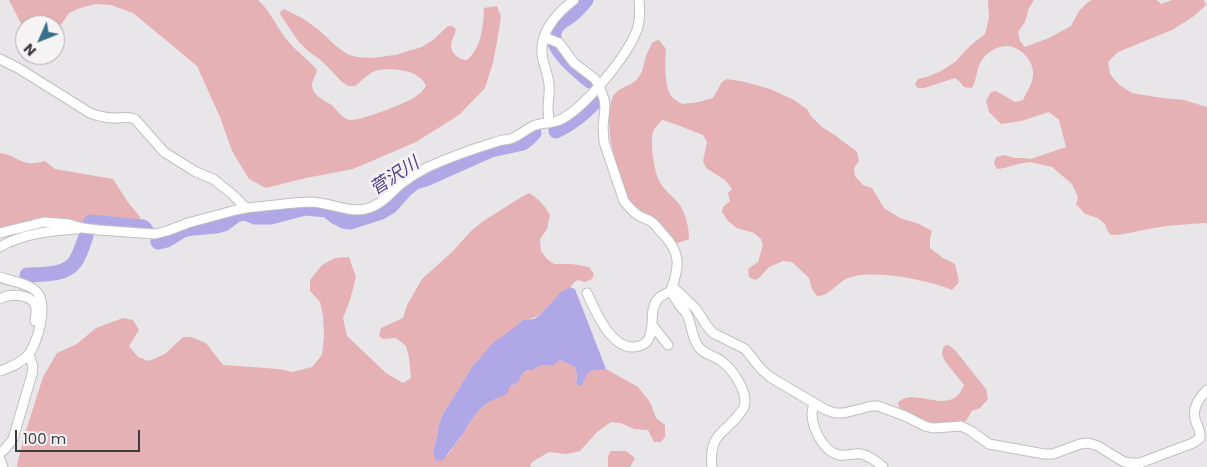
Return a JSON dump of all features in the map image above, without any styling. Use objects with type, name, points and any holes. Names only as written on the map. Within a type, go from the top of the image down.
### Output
[{"type":"street","points":[[574,0],[548,27],[551,40],[574,63],[595,79],[599,86],[604,98],[605,107],[604,142],[624,201],[630,209],[653,223],[672,244],[676,251],[678,262],[672,288],[680,306],[686,313],[697,345],[703,352],[721,360],[734,373],[744,393],[746,400],[742,410],[714,443],[711,451],[712,467]]},
{"type":"street","points":[[0,247],[13,240],[30,235],[83,228],[155,234],[205,218],[246,208],[311,202],[353,210],[374,206],[384,200],[403,182],[428,167],[488,144],[510,139],[535,125],[561,120],[572,113],[585,102],[626,52],[637,28],[640,8],[639,0]]},
{"type":"street","points":[[549,123],[550,87],[548,72],[542,56],[542,45],[551,40]]},
{"type":"street","points":[[0,59],[18,68],[90,113],[98,116],[130,117],[135,119],[164,152],[213,180],[232,194],[246,208]]},
{"type":"street","points":[[0,233],[44,222],[69,224],[83,228]]},
{"type":"street","points":[[0,277],[28,285],[37,291],[41,297],[43,308],[38,335],[29,354],[20,363],[0,371]]},
{"type":"street","points":[[587,293],[604,326],[619,343],[634,348],[650,338],[655,302],[672,288]]},
{"type":"street","points":[[672,288],[696,309],[713,333],[745,349],[770,377],[826,410],[844,413],[878,406],[925,426],[939,428],[961,426],[989,444],[1052,454],[1088,443],[1098,446],[1124,462],[1140,463],[1192,443],[1200,438],[1195,420],[1195,407],[1198,400],[1207,390]]},
{"type":"street","points":[[0,299],[14,295],[23,296],[34,303],[36,310],[34,326],[38,335]]},
{"type":"street","points":[[652,325],[668,345]]},
{"type":"street","points":[[0,453],[13,439],[32,374],[33,367],[29,354]]},
{"type":"street","points":[[814,403],[812,414],[814,426],[825,446],[831,452],[845,456],[861,454],[883,467]]},
{"type":"street","points":[[0,459],[3,467]]},
{"type":"shaded area","points":[[9,0],[258,0],[267,9],[289,42],[317,70],[312,85],[314,92],[344,118],[350,120],[373,115],[403,103],[417,96],[426,86],[418,76],[404,71],[388,69],[375,71],[355,86],[348,86],[298,41],[280,14],[281,11],[284,9],[302,18],[347,54],[372,58],[395,55],[422,47],[448,26],[452,26],[456,29],[451,48],[457,57],[467,60],[479,43],[484,8],[497,6],[501,16],[493,63],[485,88],[459,115],[416,142],[353,169],[266,188],[249,179],[232,151],[220,117],[197,66],[133,13],[111,5],[96,4],[69,13],[65,19],[65,15],[17,15]]},
{"type":"shaded area","points":[[988,0],[1034,0],[1029,8],[1025,22],[1018,32],[1020,41],[1025,47],[1049,38],[1071,26],[1079,11],[1092,0],[1157,0],[1161,4],[1172,0],[1204,0],[1206,5],[1194,16],[1172,30],[1118,52],[1108,62],[1110,74],[1118,84],[1132,93],[1184,100],[1207,107],[1207,223],[1167,226],[1111,235],[1105,224],[1098,218],[1085,214],[1076,204],[1078,197],[1072,184],[1052,167],[1030,162],[997,169],[994,163],[996,157],[1005,155],[1014,158],[1031,159],[1066,147],[1059,120],[1049,112],[1021,121],[1001,124],[989,112],[986,101],[991,92],[996,91],[1015,102],[1023,100],[1033,75],[1032,65],[1025,55],[1010,46],[1000,47],[990,52],[980,63],[972,88],[964,87],[955,78],[924,88],[918,88],[915,84],[918,79],[941,71],[955,62],[971,45],[985,34],[989,18]]},
{"type":"shaded area","points":[[659,40],[666,49],[665,60],[669,93],[682,104],[713,98],[722,82],[727,79],[770,89],[794,100],[808,110],[810,115],[822,127],[857,152],[859,161],[854,168],[855,176],[863,185],[872,188],[884,208],[900,218],[919,224],[932,231],[930,248],[955,264],[959,282],[952,290],[914,279],[884,275],[856,276],[842,281],[825,294],[817,296],[812,289],[809,278],[792,262],[783,261],[769,267],[755,280],[749,277],[748,269],[758,262],[763,245],[761,239],[754,233],[737,228],[728,221],[722,212],[723,207],[730,201],[728,193],[732,189],[725,180],[706,168],[703,161],[707,142],[703,135],[662,120],[654,129],[652,137],[655,169],[662,186],[682,209],[687,222],[689,239],[678,243],[672,241],[658,230],[634,208],[628,199],[617,170],[609,119],[610,105],[614,95],[638,78],[653,42]]},
{"type":"shaded area","points":[[0,153],[28,163],[45,161],[55,169],[113,179],[140,217],[138,223],[0,237]]},
{"type":"shaded area","points":[[529,193],[541,203],[550,215],[547,229],[540,239],[541,251],[547,259],[554,264],[572,264],[589,267],[594,274],[592,279],[585,282],[578,280],[575,282],[559,295],[540,315],[523,320],[472,367],[443,414],[434,448],[447,456],[480,409],[498,398],[510,386],[515,385],[522,374],[542,365],[553,366],[560,360],[575,367],[576,382],[582,385],[591,371],[606,369],[638,387],[650,402],[656,418],[665,425],[665,437],[661,442],[654,442],[648,430],[634,429],[621,423],[611,422],[597,432],[580,451],[566,454],[549,452],[532,462],[530,467],[18,467],[23,440],[43,377],[57,353],[77,344],[96,328],[123,318],[133,320],[139,330],[129,346],[138,357],[149,361],[165,354],[183,337],[191,337],[206,343],[223,365],[279,369],[292,372],[312,367],[322,355],[324,336],[320,302],[310,291],[310,280],[322,265],[335,258],[349,257],[356,277],[343,318],[347,336],[386,373],[403,383],[411,378],[406,346],[396,338],[383,339],[379,336],[381,328],[403,318],[407,305],[422,279],[452,252],[472,230]]},
{"type":"shaded area","points":[[570,287],[575,289],[606,369],[591,371],[582,385],[578,385],[576,382],[575,367],[560,360],[553,366],[542,365],[533,370],[528,370],[522,374],[518,382],[510,386],[507,394],[489,402],[480,409],[443,460],[436,461],[434,448],[439,424],[443,414],[472,367],[493,343],[523,320],[534,319],[540,315],[561,292]]},
{"type":"shaded area","points":[[948,345],[955,350],[986,389],[988,399],[980,408],[972,411],[966,421],[960,425],[940,431],[900,411],[898,403],[904,398],[913,397],[942,401],[951,400],[958,395],[964,385],[943,358],[944,346]]},
{"type":"shaded area","points":[[611,451],[626,451],[635,458],[630,467],[608,467],[608,456]]},
{"type":"waterway","name":"菅沢川","points":[[586,0],[573,14],[557,26],[554,33],[558,49],[590,81]]},
{"type":"waterway","name":"菅沢川","points":[[556,131],[568,125],[597,100]]},
{"type":"waterway","name":"菅沢川","points":[[158,242],[167,240],[183,230],[224,224],[236,215],[245,213],[255,217],[271,217],[305,208],[327,210],[336,217],[350,222],[381,212],[391,206],[415,182],[426,179],[491,150],[523,143],[534,133]]},
{"type":"waterway","name":"菅沢川","points":[[90,225],[91,222],[143,227],[146,230]]},
{"type":"waterway","name":"菅沢川","points":[[27,275],[59,272],[71,267],[81,250],[86,236]]}]
